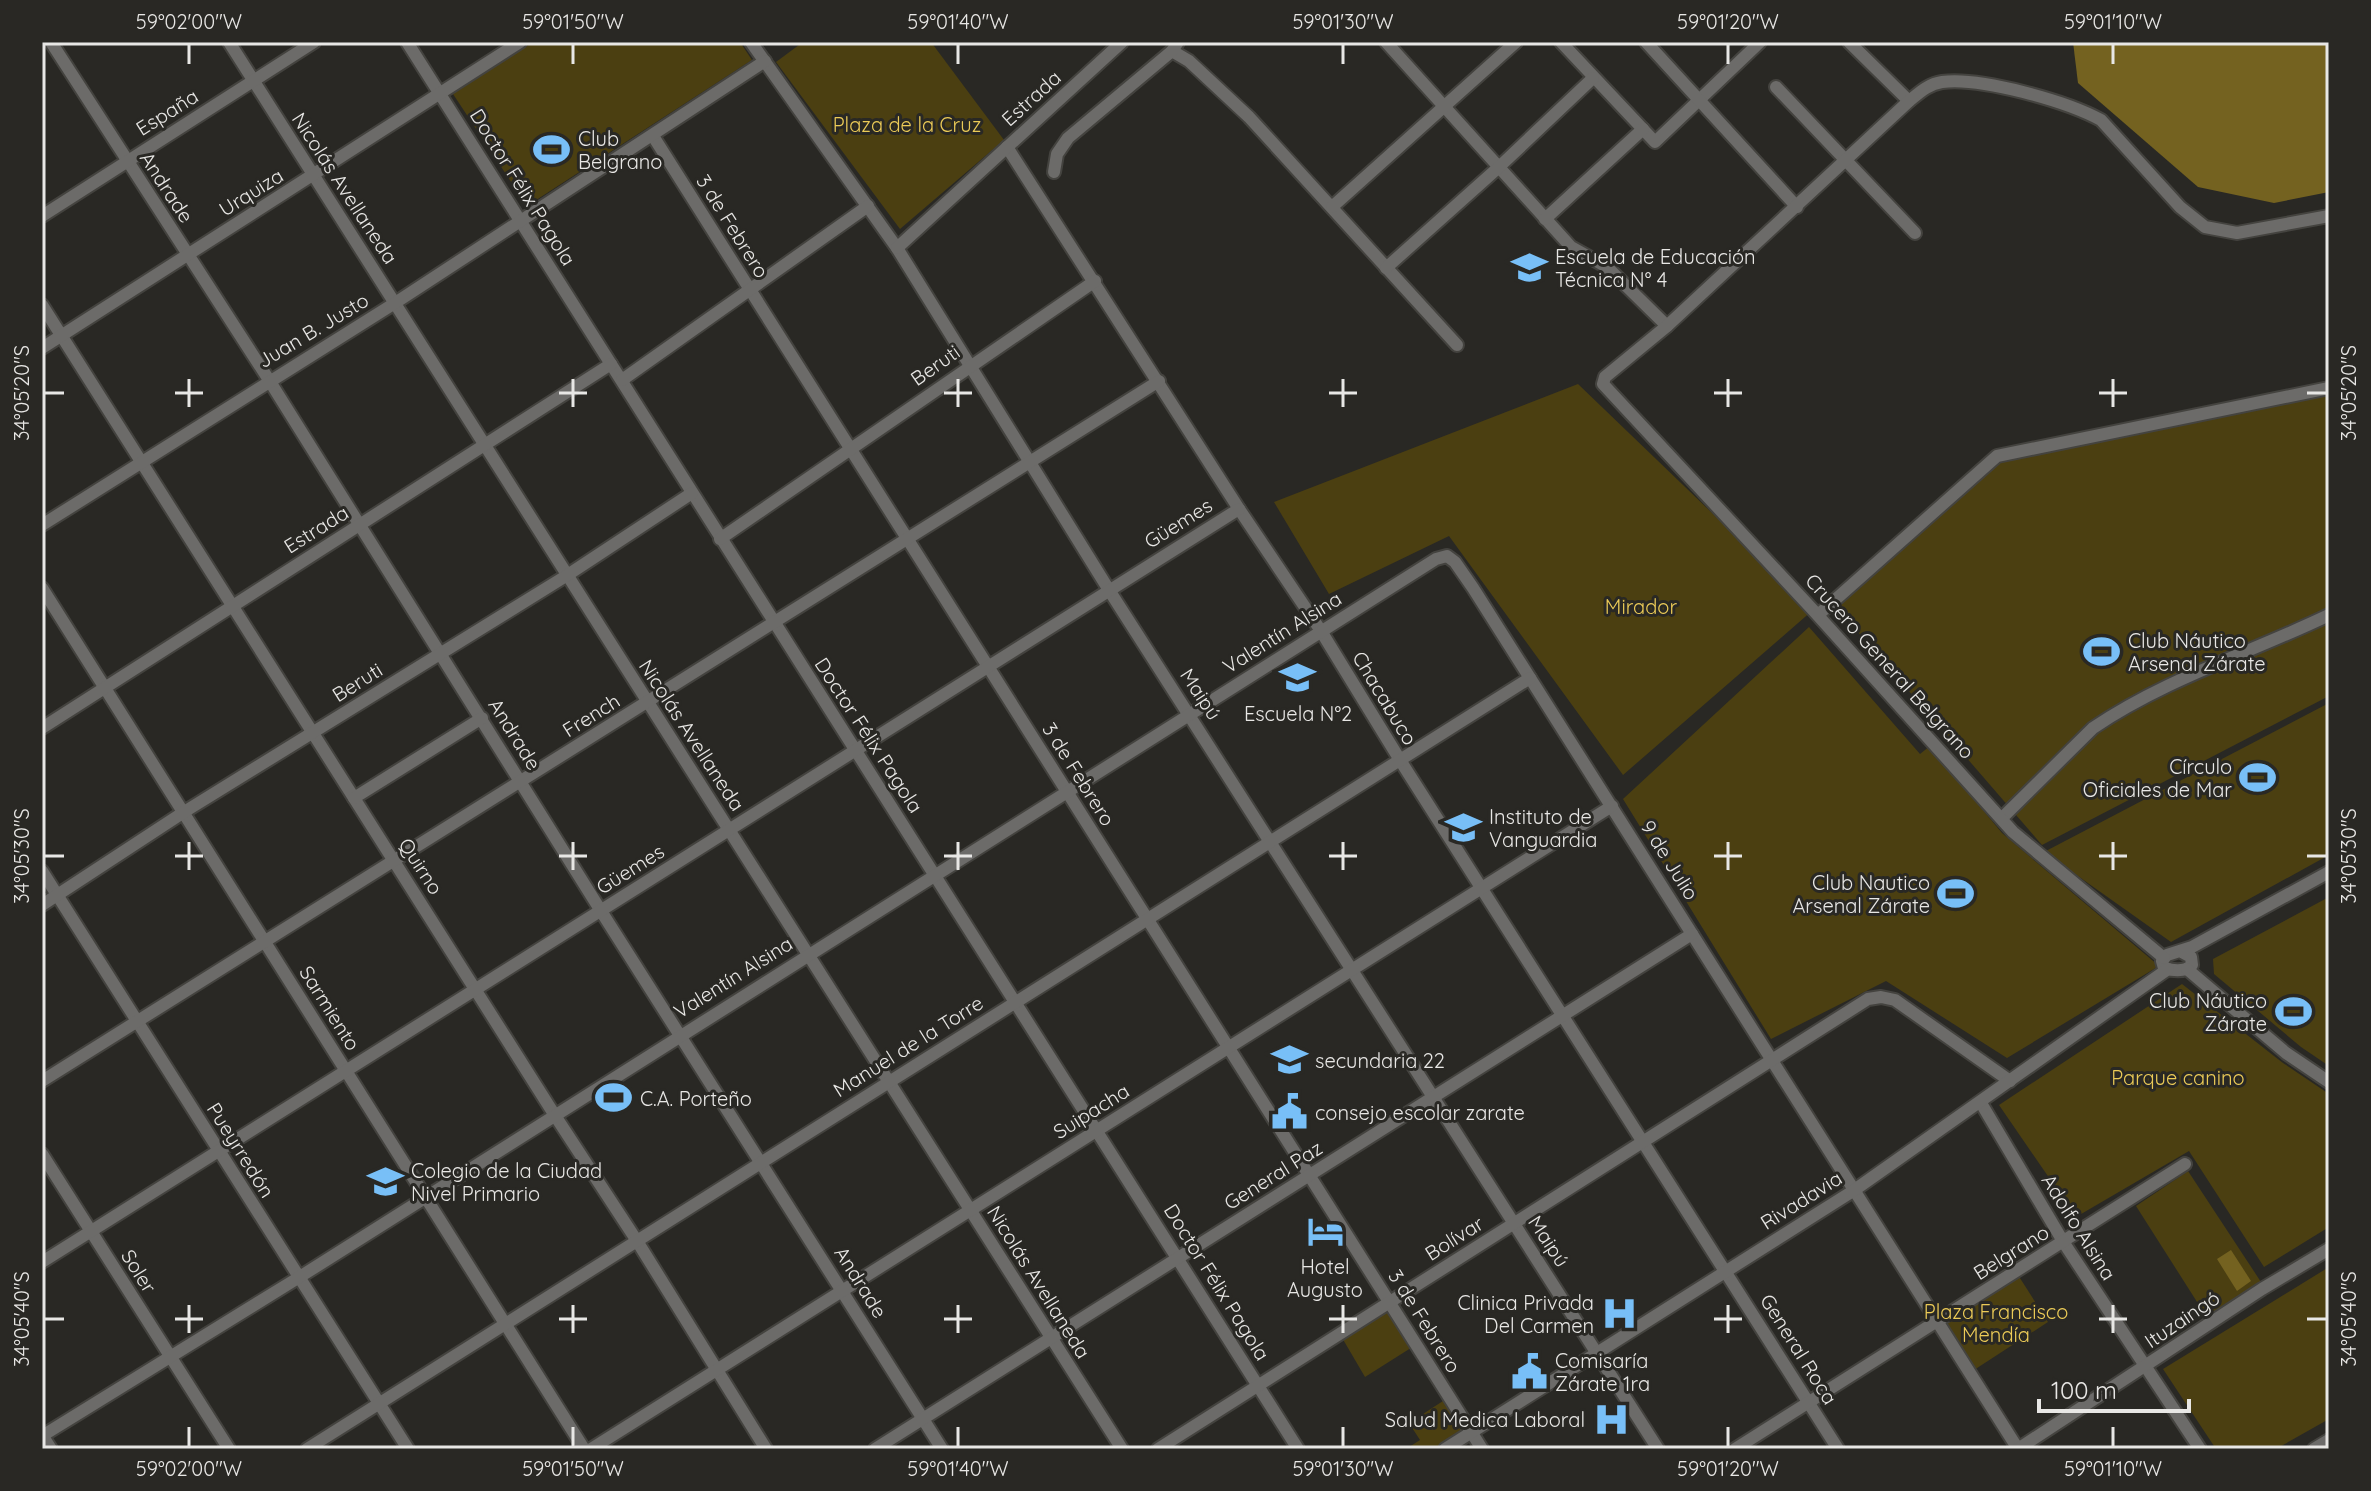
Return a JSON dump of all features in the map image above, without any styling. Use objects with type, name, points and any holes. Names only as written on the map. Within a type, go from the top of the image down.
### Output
[{"type":"street","name":"Andrade","points":[[51,42],[269,380],[942,1449]]},
{"type":"street","name":"Nicolás Avellaneda","points":[[229,42],[1122,1449]]},
{"type":"street","name":"España","points":[[42,216],[314,42]]},
{"type":"street","name":"Doctor Félix Pagola","points":[[407,42],[1298,1449]]},
{"type":"street","name":"Urquiza","points":[[42,348],[520,42]]},
{"type":"street","points":[[751,42],[765,61]]},
{"type":"street","name":"Estrada","points":[[897,248],[1122,42]]},
{"type":"street","points":[[1386,42],[1571,247],[1607,267],[1667,326],[1909,101],[1927,87],[1941,82],[1970,83],[2014,91],[2088,113],[2110,126],[2192,219],[2219,231],[2237,233],[2329,216]]},
{"type":"street","points":[[1332,207],[1516,42]]},
{"type":"street","points":[[1561,42],[1655,142],[1760,42]]},
{"type":"street","points":[[1646,42],[1797,207]]},
{"type":"street","points":[[1849,42],[1909,101]]},
{"type":"street","points":[[1054,172],[1057,154],[1068,138],[1175,47],[1217,85],[1457,345]]},
{"type":"street","name":"Juan B. Justo","points":[[42,525],[395,303],[765,61]]},
{"type":"street","name":"Maipú","points":[[765,61],[897,248],[1109,590],[1658,1449]]},
{"type":"street","points":[[1386,268],[1593,78]]},
{"type":"street","points":[[1776,87],[1915,233]]},
{"type":"street","points":[[1545,219],[1643,129]]},
{"type":"street","name":"3 de Febrero","points":[[653,136],[1482,1449]]},
{"type":"street","name":"Chacabuco","points":[[1007,147],[1321,631],[1642,1143],[1726,1271]]},
{"type":"street","points":[[622,380],[868,206]]},
{"type":"street","name":"Beruti","points":[[720,539],[1095,281]]},
{"type":"street","name":"Quirno","points":[[42,305],[766,1449]]},
{"type":"street","name":"Crucero General Belgrano","points":[[1667,326],[1605,377],[1603,384],[2026,843],[2166,964]]},
{"type":"street","name":"Estrada","points":[[42,728],[611,364]]},
{"type":"street","name":"French","points":[[42,1081],[1159,381]]},
{"type":"street","points":[[1818,615],[1997,456],[2329,388]]},
{"type":"street","name":"Beruti","points":[[42,905],[184,812],[566,576],[692,493]]},
{"type":"street","name":"Güemes","points":[[42,1262],[1239,509]]},
{"type":"street","name":"Valentín Alsina","points":[[42,1435],[298,1278],[1436,559],[1447,556]]},
{"type":"street","name":"9 de Julio","points":[[1447,556],[1455,562],[1473,588],[2018,1449]]},
{"type":"street","name":"Sarmiento","points":[[42,588],[584,1449]]},
{"type":"street","points":[[2002,818],[2093,728],[2109,717],[2171,682],[2255,649],[2329,615]]},
{"type":"street","name":"Manuel de la Torre","points":[[307,1449],[1530,678]]},
{"type":"street","points":[[354,798],[482,718]]},
{"type":"street","name":"Suipacha","points":[[591,1449],[1612,806]]},
{"type":"street","name":"Pueyrredón","points":[[42,871],[408,1449]]},
{"type":"street","name":"Rivadavia","points":[[1445,1449],[1853,1191],[1981,1103],[2180,951],[2329,872]]},
{"type":"street","points":[[2190,965],[2201,950],[2329,881]]},
{"type":"street","name":"General Paz","points":[[875,1449],[1692,934]]},
{"type":"street","points":[[2180,951],[2187,953],[2190,965],[2286,1053],[2329,1082]]},
{"type":"street","points":[[2166,964],[2190,965]]},
{"type":"street","name":"Bolívar","points":[[1158,1449],[1868,999],[1881,997],[1895,1000],[2010,1081]]},
{"type":"street","name":"Adolfo Alsina","points":[[1981,1103],[2064,1243],[2200,1449]]},
{"type":"street","name":"Soler","points":[[42,1154],[229,1449]]},
{"type":"street","name":"Belgrano","points":[[1735,1449],[2185,1164]]},
{"type":"street","name":"Ituzaingó","points":[[2018,1449],[2262,1289],[2329,1249]]},
{"type":"street","name":"General Roca","points":[[1726,1271],[1838,1449]]},
{"type":"street","points":[[42,1435],[51,1449]]},
{"type":"street","points":[[2314,1449],[2328,1440]]},
{"type":"green space","name":"Club Belgrano","points":[[533,42],[740,42],[752,60],[527,206],[453,94]]},
{"type":"green space","name":"Plaza de la Cruz","points":[[803,42],[931,42],[1004,140],[900,229],[776,62]]},
{"type":"green space","name":"Mirador","points":[[1578,384],[1813,610],[1623,775],[1449,536],[1329,594],[1274,502]]},
{"type":"green space","name":"Club Náutico Arsenal Zárate","points":[[2329,386],[2329,696],[2042,845],[1837,608],[1996,461]]},
{"type":"green space","points":[[1809,627],[1920,754],[1930,746],[2002,833],[2159,966],[2007,1058],[1886,981],[1771,1039],[1623,799]]},
{"type":"green space","name":"Círculo Oficiales de Mar","points":[[2329,703],[2329,855],[2171,942],[2044,852]]},
{"type":"green space","name":"Club Náutico Zárate","points":[[2329,897],[2329,1066],[2301,1047],[2214,974],[2213,959]]},
{"type":"green space","name":"Parque canino","points":[[2182,984],[2283,1063],[2329,1094],[2329,1227],[2264,1267],[2189,1151],[2076,1217],[1999,1105]]},
{"type":"green space","points":[[2188,1171],[2261,1282],[2206,1316],[2136,1206]]},
{"type":"green space","points":[[2329,1267],[2329,1419],[2276,1449],[2216,1449],[2163,1369]]},
{"type":"green space","name":"Plaza Francisco Mendía","points":[[2018,1275],[2048,1322],[1974,1370],[1944,1323]]},
{"type":"green space","points":[[1389,1306],[1414,1346],[1365,1377],[1341,1336]]},
{"type":"green space","points":[[1443,1401],[1467,1431],[1440,1449],[1406,1449],[1420,1440],[1409,1423]]},
{"type":"shaded area","points":[[2073,42],[2329,42],[2329,192],[2274,203],[2198,187],[2078,83]]},
{"type":"shaded area","points":[[2231,1250],[2251,1281],[2237,1291],[2217,1259]]},
{"type":"place","name":"Club Belgrano","points":[[552,150]]},
{"type":"place","name":"Escuela de Educación Técnica N° 4","points":[[1529,267]]},
{"type":"place","name":"Club Náutico Arsenal Zárate","points":[[2102,652]]},
{"type":"place","name":"Escuela N°2","points":[[1298,678]]},
{"type":"place","name":"Círculo Oficiales de Mar","points":[[2258,778]]},
{"type":"place","name":"Instituto de Vanguardia","points":[[1463,827]]},
{"type":"place","name":"Club Nautico Arsenal Zárate","points":[[1956,894]]},
{"type":"place","name":"Club Náutico Zárate","points":[[2293,1011]]},
{"type":"place","name":"secundaria 22","points":[[1289,1060]]},
{"type":"place","name":"C.A. Porteño","points":[[614,1098]]},
{"type":"place","name":"consejo escolar zarate","points":[[1289,1112]]},
{"type":"place","name":"Colegio de la Ciudad Nivel Primario","points":[[385,1182]]},
{"type":"place","name":"Hotel Augusto","points":[[1325,1231]]},
{"type":"place","name":"Clinica Privada Del Carmen","points":[[1620,1314]]},
{"type":"place","name":"Comisaría Zárate 1ra","points":[[1529,1372]]},
{"type":"place","name":"Salud Medica Laboral","points":[[1611,1419]]}]
